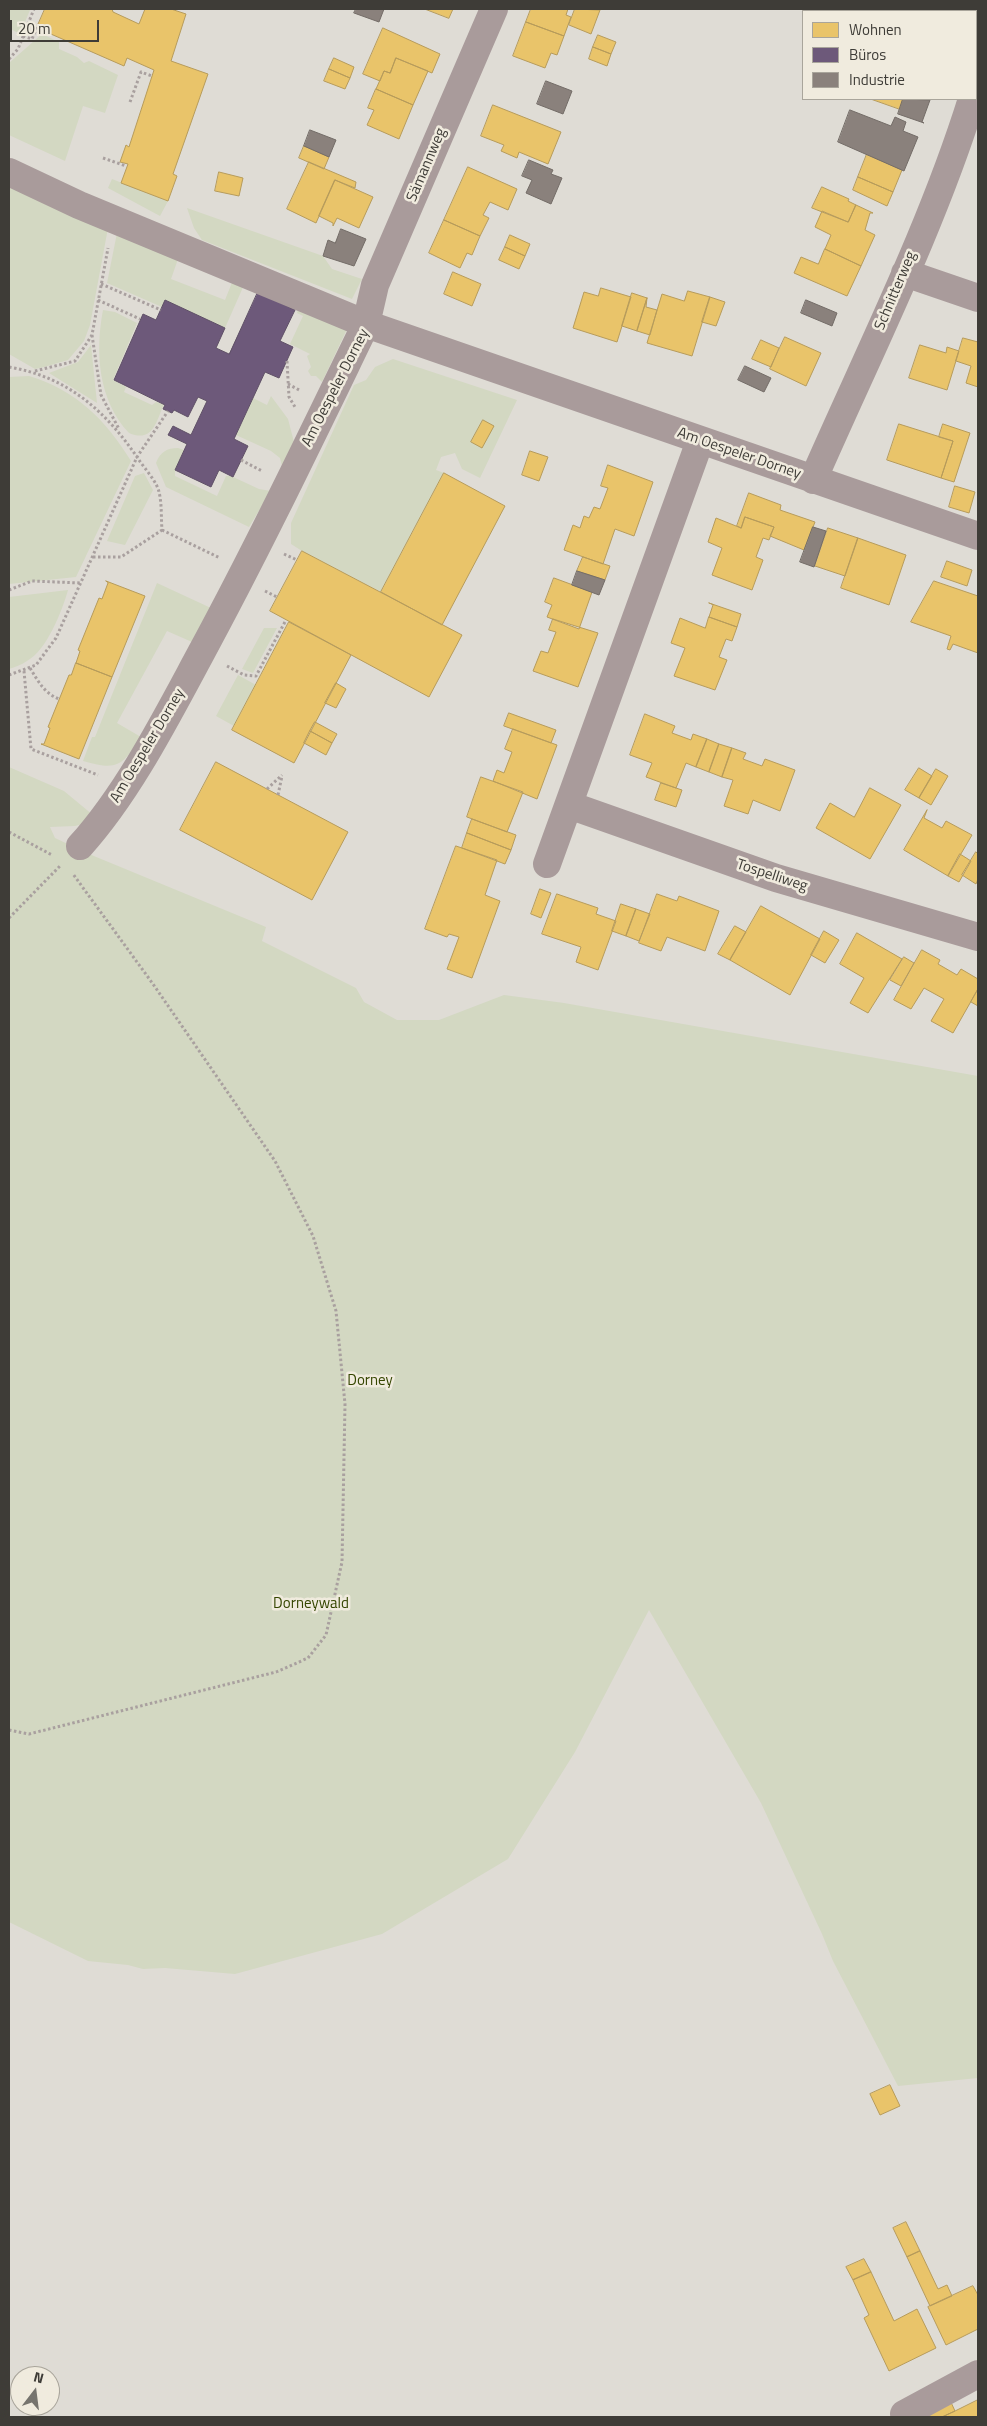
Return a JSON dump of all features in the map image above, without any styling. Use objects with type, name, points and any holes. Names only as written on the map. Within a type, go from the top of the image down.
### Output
[{"type":"street","name":"Sämannweg","points":[[366,324],[376,285],[494,9]]},
{"type":"street","name":"Schnitterweg","points":[[813,480],[905,273],[961,134],[972,100]]},
{"type":"street","points":[[9,172],[114,219],[366,324]]},
{"type":"street","points":[[905,273],[978,298]]},
{"type":"street","name":"Am Oespeler Dorney","points":[[72,854],[102,822],[169,714],[245,572],[366,324],[978,536]]},
{"type":"street","points":[[548,864],[700,441]]},
{"type":"street","name":"Tospelliweg","points":[[569,805],[776,878],[978,937]]},
{"type":"street","points":[[904,2414],[978,2374]]},
{"type":"path","points":[[9,59],[18,49],[34,9]]},
{"type":"path","points":[[23,36],[32,39],[38,25]]},
{"type":"path","points":[[130,102],[141,72],[152,76]]},
{"type":"path","points":[[103,158],[126,166]]},
{"type":"path","points":[[114,219],[92,335],[101,395],[120,432],[159,491],[162,530]]},
{"type":"path","points":[[101,284],[161,310]]},
{"type":"path","points":[[98,300],[140,319]]},
{"type":"path","points":[[34,372],[75,361],[92,335]]},
{"type":"path","points":[[287,361],[289,371]]},
{"type":"path","points":[[9,368],[34,372],[61,383],[86,399],[120,432]]},
{"type":"path","points":[[288,384],[299,390]]},
{"type":"path","points":[[9,675],[36,665],[56,638],[137,457],[168,411]]},
{"type":"path","points":[[162,530],[245,572]]},
{"type":"path","points":[[93,557],[121,557],[162,530]]},
{"type":"path","points":[[283,553],[297,560]]},
{"type":"path","points":[[9,590],[32,582],[81,583]]},
{"type":"path","points":[[265,591],[277,597]]},
{"type":"path","points":[[244,675],[256,676],[286,620]]},
{"type":"path","points":[[30,668],[42,687],[50,695],[59,699]]},
{"type":"path","points":[[24,671],[31,749],[124,786]]},
{"type":"path","points":[[267,788],[282,775],[278,794]]},
{"type":"path","points":[[9,832],[72,854],[153,984],[274,1162],[313,1236],[336,1311],[345,1404],[342,1562],[326,1635],[308,1658],[276,1672],[29,1734],[9,1730]]},
{"type":"path","points":[[9,918],[72,854]]},
{"type":"green space","points":[[9,9],[30,10],[20,34],[9,28]]},
{"type":"green space","points":[[42,34],[59,42],[59,49],[77,57],[84,63],[89,61],[118,75],[105,113],[83,106],[65,161],[9,135],[9,63]]},
{"type":"green space","points":[[112,179],[168,201],[160,216],[108,188]]},
{"type":"green space","points":[[9,184],[108,228],[90,325],[84,341],[68,360],[35,369],[9,354]]},
{"type":"green space","points":[[187,208],[323,256],[332,269],[362,279],[352,299],[202,240],[194,228]]},
{"type":"green space","points":[[117,233],[178,259],[171,279],[225,300],[233,280],[244,285],[225,328],[162,307],[107,283]]},
{"type":"green space","points":[[299,306],[348,327],[322,382],[316,376],[311,376],[308,371],[311,367],[307,356],[310,354],[290,344],[303,316],[297,313]]},
{"type":"green space","points":[[103,310],[115,312],[137,323],[113,380],[126,387],[124,392],[152,405],[156,402],[164,404],[156,424],[149,433],[137,435],[129,433],[111,406],[105,391],[101,375],[99,342]]},
{"type":"green space","points":[[91,345],[97,403],[49,373],[78,362]]},
{"type":"green space","points":[[393,359],[517,400],[480,478],[462,469],[455,453],[441,457],[436,470],[444,473],[381,592],[291,544],[291,523],[354,385],[366,380],[375,367]]},
{"type":"green space","points":[[29,376],[61,389],[88,408],[111,432],[131,461],[76,577],[9,584],[9,377]]},
{"type":"green space","points":[[271,396],[288,419],[294,442],[282,466],[280,458],[271,451],[236,435],[253,398],[267,405]]},
{"type":"green space","points":[[178,448],[184,450],[175,470],[175,476],[217,496],[226,476],[231,476],[259,489],[271,491],[249,527],[166,487],[156,463],[164,451]]},
{"type":"green space","points":[[144,473],[153,490],[125,545],[107,541],[135,476]]},
{"type":"green space","points":[[157,583],[211,608],[192,642],[167,631],[117,723],[141,737],[124,760],[118,764],[104,766],[83,761],[92,737],[95,737]]},
{"type":"green space","points":[[68,590],[58,619],[41,648],[27,661],[9,669],[9,597]]},
{"type":"green space","points":[[264,628],[277,628],[253,673],[242,669]]},
{"type":"green space","points":[[238,675],[256,685],[234,726],[216,716]]},
{"type":"green space","name":"Dorney","points":[[9,767],[64,791],[99,820],[75,826],[50,827],[55,838],[89,854],[266,927],[262,941],[356,988],[364,1002],[397,1020],[439,1020],[504,995],[564,1003],[978,1076],[978,2078],[898,2086],[833,1961],[761,1803],[649,1610],[575,1752],[508,1859],[382,1934],[235,1974],[165,1968],[143,1969],[128,1965],[88,1961],[9,1922]]},
{"type":"building: Wohnen","points":[[45,9],[112,9],[113,12],[139,24],[145,9],[171,9],[186,14],[171,61],[208,74],[173,174],[177,176],[168,201],[121,183],[128,164],[120,162],[126,145],[129,147],[154,70],[127,58],[124,66],[44,31],[45,29],[38,25]]},
{"type":"building: Wohnen","points":[[425,9],[453,9],[449,18]]},
{"type":"building: Wohnen","points":[[531,9],[568,9],[566,15],[571,17],[564,36],[526,22]]},
{"type":"building: Wohnen","points":[[575,9],[600,10],[591,34],[569,25]]},
{"type":"building: Wohnen","points":[[896,9],[966,9],[966,10]]},
{"type":"building: Wohnen","points":[[526,22],[564,36],[557,55],[551,53],[545,68],[513,56]]},
{"type":"building: Wohnen","points":[[383,28],[440,54],[432,73],[396,58],[390,73],[384,71],[380,81],[363,74]]},
{"type":"building: Wohnen","points":[[598,35],[616,42],[611,54],[593,47]]},
{"type":"building: Wohnen","points":[[593,47],[611,54],[607,66],[589,59]]},
{"type":"building: Wohnen","points":[[334,58],[354,67],[350,78],[329,69]]},
{"type":"building: Wohnen","points":[[396,58],[428,71],[413,105],[376,89],[384,71],[390,73]]},
{"type":"building: Wohnen","points":[[329,69],[350,78],[345,89],[324,81]]},
{"type":"building: Wohnen","points":[[376,89],[413,105],[399,139],[367,125],[374,110],[368,108]]},
{"type":"building: Wohnen","points":[[874,100],[903,100],[900,109]]},
{"type":"building: Wohnen","points":[[493,105],[561,132],[548,164],[519,152],[517,158],[501,151],[504,145],[481,136]]},
{"type":"building: Wohnen","points":[[304,146],[329,157],[324,169],[299,158]]},
{"type":"building: Wohnen","points":[[867,154],[902,170],[893,192],[858,177]]},
{"type":"building: Wohnen","points":[[309,162],[356,182],[355,188],[335,180],[316,223],[287,209]]},
{"type":"building: Wohnen","points":[[468,167],[517,189],[508,210],[490,202],[483,215],[489,218],[480,236],[444,220]]},
{"type":"building: Wohnen","points":[[219,172],[243,178],[239,196],[215,191]]},
{"type":"building: Wohnen","points":[[858,177],[893,192],[887,206],[853,190]]},
{"type":"building: Wohnen","points":[[335,180],[373,197],[359,228],[337,218],[333,226],[333,223],[319,216]]},
{"type":"building: Wohnen","points":[[822,187],[849,199],[848,201],[856,205],[848,222],[812,208]]},
{"type":"building: Wohnen","points":[[856,205],[873,213],[870,213],[865,230],[875,235],[861,266],[825,249],[831,235],[815,227],[822,211],[848,222]]},
{"type":"building: Wohnen","points":[[444,220],[480,236],[472,255],[467,253],[460,268],[429,253]]},
{"type":"building: Wohnen","points":[[510,235],[530,244],[525,256],[505,247]]},
{"type":"building: Wohnen","points":[[505,247],[525,256],[519,269],[499,260]]},
{"type":"building: Wohnen","points":[[825,249],[861,266],[847,296],[794,273],[801,257],[818,264]]},
{"type":"building: Wohnen","points":[[453,272],[481,284],[472,306],[444,294]]},
{"type":"building: Wohnen","points":[[601,288],[631,297],[617,342],[573,328],[584,292],[598,296]]},
{"type":"building: Wohnen","points":[[688,291],[710,297],[692,356],[647,343],[662,294],[684,301]]},
{"type":"building: Wohnen","points":[[632,293],[647,298],[637,331],[622,326]]},
{"type":"building: Wohnen","points":[[710,297],[725,302],[716,326],[702,322]]},
{"type":"building: Wohnen","points":[[647,298],[646,307],[657,310],[650,335],[637,331]]},
{"type":"building: Wohnen","points":[[785,337],[821,353],[806,386],[770,369]]},
{"type":"building: Wohnen","points":[[963,338],[978,342],[978,387],[966,383],[971,366],[956,361]]},
{"type":"building: Wohnen","points":[[761,340],[779,348],[771,367],[752,359]]},
{"type":"building: Wohnen","points":[[920,345],[946,353],[947,347],[959,351],[947,390],[909,378]]},
{"type":"building: Wohnen","points":[[483,420],[494,426],[482,448],[471,442]]},
{"type":"building: Wohnen","points":[[899,424],[953,441],[941,478],[887,460]]},
{"type":"building: Wohnen","points":[[943,424],[970,433],[954,482],[941,478],[953,441],[939,437]]},
{"type":"building: Wohnen","points":[[530,451],[548,457],[539,481],[522,475]]},
{"type":"building: Wohnen","points":[[608,465],[653,482],[634,536],[615,529],[603,564],[564,550],[573,525],[580,528],[584,516],[589,518],[594,507],[600,509],[608,488],[601,486]]},
{"type":"building: Wohnen","points":[[444,473],[505,506],[442,625],[381,592]]},
{"type":"building: Wohnen","points":[[955,486],[975,492],[969,513],[949,507]]},
{"type":"building: Wohnen","points":[[749,493],[781,505],[780,510],[815,522],[804,550],[770,536],[774,527],[745,517],[741,528],[737,526]]},
{"type":"building: Wohnen","points":[[745,517],[774,527],[769,540],[763,538],[756,557],[763,560],[752,590],[712,575],[722,548],[708,542],[716,518],[741,528]]},
{"type":"building: Wohnen","points":[[828,528],[858,538],[845,576],[815,566]]},
{"type":"building: Wohnen","points":[[858,538],[906,555],[889,605],[841,588]]},
{"type":"building: Wohnen","points":[[302,551],[462,635],[429,697],[270,611]]},
{"type":"building: Wohnen","points":[[583,557],[610,566],[605,580],[577,571]]},
{"type":"building: Wohnen","points":[[947,561],[972,570],[967,586],[941,577]]},
{"type":"building: Wohnen","points":[[554,578],[592,592],[579,629],[547,617],[552,605],[545,602]]},
{"type":"building: Wohnen","points":[[106,581],[145,596],[112,677],[76,663],[80,651],[78,650],[99,598],[102,599],[108,583]]},
{"type":"building: Wohnen","points":[[934,581],[978,596],[978,653],[953,644],[950,650],[947,649],[951,636],[911,622]]},
{"type":"building: Wohnen","points":[[709,603],[741,614],[737,627],[709,617],[713,605]]},
{"type":"building: Wohnen","points":[[709,617],[737,627],[732,641],[726,639],[719,657],[727,660],[715,690],[674,676],[685,648],[671,643],[680,618],[705,628]]},
{"type":"building: Wohnen","points":[[553,619],[598,633],[578,687],[533,671],[541,651],[548,653],[556,632],[549,630]]},
{"type":"building: Wohnen","points":[[289,622],[351,655],[294,763],[232,730]]},
{"type":"building: Wohnen","points":[[76,663],[112,677],[79,759],[41,744],[44,744],[50,728],[48,727],[69,675],[71,675]]},
{"type":"building: Wohnen","points":[[336,683],[346,689],[336,708],[325,703]]},
{"type":"building: Wohnen","points":[[509,713],[556,730],[551,743],[504,726]]},
{"type":"building: Wohnen","points":[[645,714],[675,726],[672,733],[691,740],[693,734],[707,739],[696,767],[686,763],[676,788],[646,777],[652,763],[630,755]]},
{"type":"building: Wohnen","points":[[315,722],[337,734],[332,743],[310,731]]},
{"type":"building: Wohnen","points":[[513,729],[557,745],[537,799],[493,781],[497,770],[504,773],[512,752],[505,749]]},
{"type":"building: Wohnen","points":[[310,731],[332,743],[326,755],[304,743]]},
{"type":"building: Wohnen","points":[[707,739],[719,744],[709,772],[696,767]]},
{"type":"building: Wohnen","points":[[719,744],[732,748],[722,777],[709,772]]},
{"type":"building: Wohnen","points":[[732,748],[746,753],[743,759],[762,766],[765,759],[795,770],[780,811],[753,800],[748,814],[724,806],[733,780],[722,777]]},
{"type":"building: Wohnen","points":[[216,762],[348,832],[312,900],[180,830]]},
{"type":"building: Wohnen","points":[[919,768],[932,776],[919,798],[905,790]]},
{"type":"building: Wohnen","points":[[936,769],[948,776],[931,805],[919,798]]},
{"type":"building: Wohnen","points":[[481,777],[523,792],[507,832],[467,817]]},
{"type":"building: Wohnen","points":[[661,783],[682,790],[676,807],[655,800]]},
{"type":"building: Wohnen","points":[[870,788],[901,805],[870,859],[816,828],[830,803],[854,817]]},
{"type":"building: Wohnen","points":[[927,810],[924,818],[942,828],[946,821],[972,835],[948,876],[904,850]]},
{"type":"building: Wohnen","points":[[472,819],[516,835],[511,850],[467,833]]},
{"type":"building: Wohnen","points":[[467,833],[511,850],[505,864],[462,848]]},
{"type":"building: Wohnen","points":[[456,846],[497,860],[485,895],[500,901],[472,978],[447,969],[459,937],[449,934],[447,937],[425,929]]},
{"type":"building: Wohnen","points":[[976,852],[978,854],[978,879],[976,884],[962,875]]},
{"type":"building: Wohnen","points":[[960,854],[971,861],[959,882],[948,876]]},
{"type":"building: Wohnen","points":[[540,889],[551,893],[541,918],[531,914]]},
{"type":"building: Wohnen","points":[[557,894],[598,908],[596,914],[616,921],[598,970],[576,962],[581,947],[542,934]]},
{"type":"building: Wohnen","points":[[657,894],[677,901],[679,896],[719,911],[705,951],[667,937],[661,951],[639,943]]},
{"type":"building: Wohnen","points":[[621,904],[636,909],[626,936],[612,931]]},
{"type":"building: Wohnen","points":[[761,906],[820,939],[790,995],[730,960]]},
{"type":"building: Wohnen","points":[[636,909],[650,914],[639,941],[626,936]]},
{"type":"building: Wohnen","points":[[735,926],[746,932],[730,960],[718,954]]},
{"type":"building: Wohnen","points":[[824,931],[839,940],[825,963],[811,955]]},
{"type":"building: Wohnen","points":[[857,933],[902,959],[868,1013],[850,1003],[864,978],[840,964]]},
{"type":"building: Wohnen","points":[[922,950],[940,960],[938,964],[957,975],[961,969],[978,979],[978,989],[953,1033],[931,1021],[944,999],[924,988],[911,1009],[894,1000]]},
{"type":"building: Wohnen","points":[[904,957],[914,963],[901,986],[890,980]]},
{"type":"building: Wohnen","points":[[978,989],[978,1006],[971,1002]]},
{"type":"building: Wohnen","points":[[890,2085],[900,2106],[880,2115],[870,2094]]},
{"type":"building: Wohnen","points":[[906,2222],[920,2251],[907,2257],[893,2228]]},
{"type":"building: Wohnen","points":[[920,2251],[938,2289],[947,2285],[952,2296],[930,2306],[907,2257]]},
{"type":"building: Wohnen","points":[[864,2259],[871,2272],[853,2280],[846,2267]]},
{"type":"building: Wohnen","points":[[871,2272],[894,2321],[917,2309],[936,2348],[889,2371],[864,2318],[869,2315],[853,2280]]},
{"type":"building: Wohnen","points":[[973,2286],[978,2295],[978,2329],[946,2345],[928,2307]]},
{"type":"building: Wohnen","points":[[949,2398],[955,2411],[942,2417],[924,2417]]},
{"type":"building: Wohnen","points":[[978,2400],[978,2417],[942,2417],[955,2411]]},
{"type":"building: Büros","points":[[258,292],[295,310],[280,341],[293,347],[279,378],[265,372],[234,439],[248,446],[233,477],[219,470],[211,487],[175,470],[187,444],[168,435],[173,426],[191,435],[207,401],[198,397],[188,417],[174,410],[172,413],[163,409],[165,405],[114,380],[143,314],[156,320],[165,300],[225,328],[216,348],[229,354]]},
{"type":"building: Industrie","points":[[356,9],[384,9],[379,22],[354,13]]},
{"type":"building: Industrie","points":[[546,81],[572,91],[563,114],[537,104]]},
{"type":"building: Industrie","points":[[903,100],[930,100],[922,122],[924,123],[898,114]]},
{"type":"building: Industrie","points":[[850,110],[891,126],[895,117],[906,122],[903,131],[918,137],[904,171],[838,142]]},
{"type":"building: Industrie","points":[[310,130],[336,140],[329,157],[304,146]]},
{"type":"building: Industrie","points":[[529,160],[553,170],[551,174],[562,178],[551,204],[526,193],[532,180],[522,176]]},
{"type":"building: Industrie","points":[[341,229],[366,239],[354,266],[323,256],[328,240],[335,243]]},
{"type":"building: Industrie","points":[[806,300],[837,313],[832,326],[801,313]]},
{"type":"building: Industrie","points":[[745,366],[771,378],[764,392],[738,380]]},
{"type":"building: Industrie","points":[[813,527],[826,531],[814,567],[800,562]]},
{"type":"building: Industrie","points":[[577,571],[605,580],[599,595],[572,585]]},
{"type":"park label","name":"Dorneywald","points":[[311,1604]]}]
